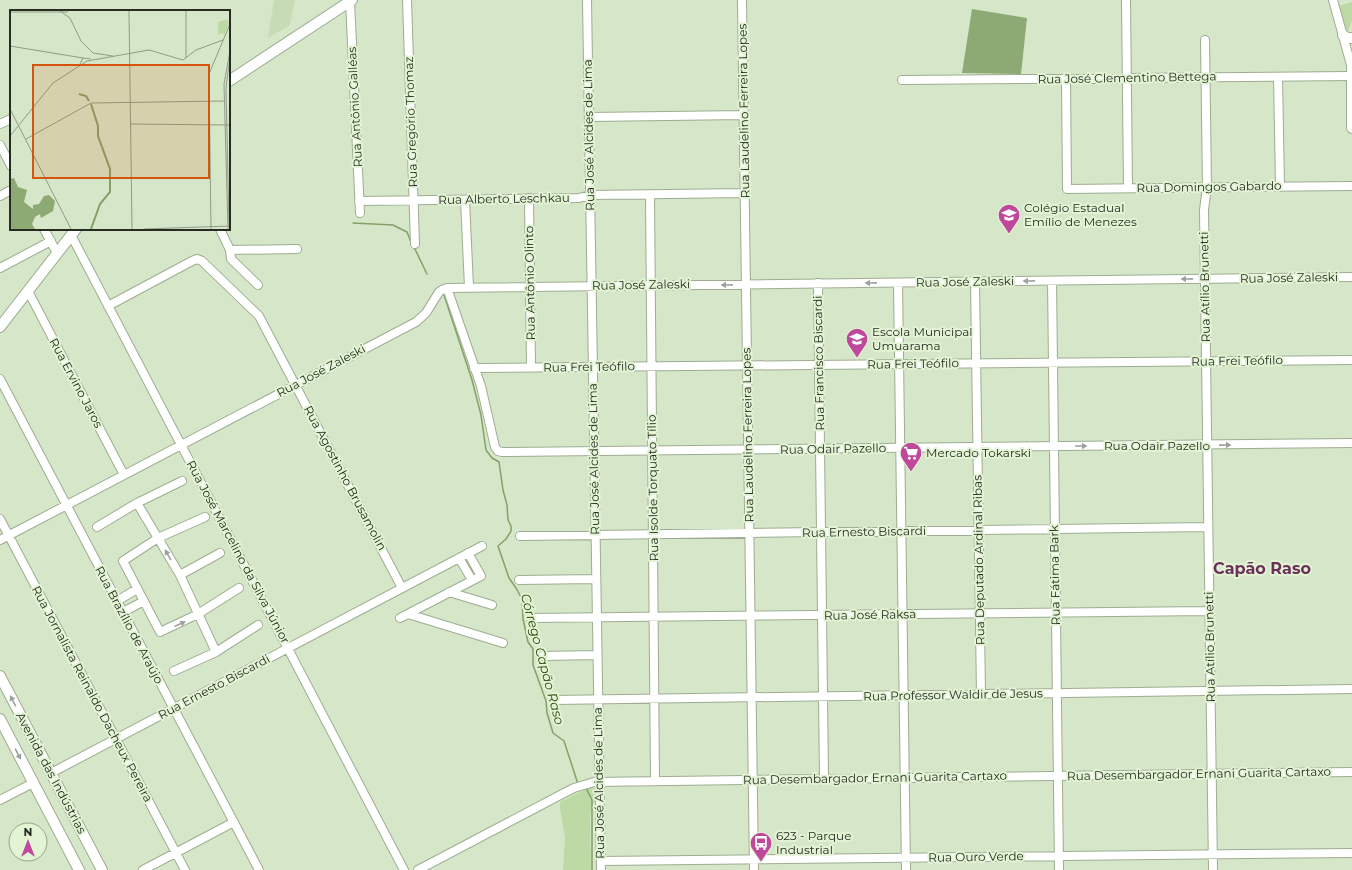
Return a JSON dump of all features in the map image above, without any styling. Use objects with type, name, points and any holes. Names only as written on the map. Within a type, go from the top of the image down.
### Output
[{"type":"main road","points":[[230,80],[351,1]]},
{"type":"main road","points":[[1352,69],[1352,128]]},
{"type":"main road","points":[[0,327],[73,232]]},
{"type":"main road","name":"Avenida das Indústrias","points":[[0,676],[102,870]]},
{"type":"main road","name":"Avenida das Indústrias","points":[[0,719],[79,870]]},
{"type":"street","name":"Rua Gregório Thomaz","points":[[407,0],[414,244]]},
{"type":"street","name":"Rua José Alcides de Lima","points":[[587,0],[601,870]]},
{"type":"street","name":"Rua Laudelino Ferreira Lopes","points":[[742,0],[754,870]]},
{"type":"street","points":[[1126,0],[1128,188]]},
{"type":"street","points":[[1332,0],[1347,36],[1352,69]]},
{"type":"street","name":"Rua Antônio Galléas","points":[[351,1],[360,213]]},
{"type":"street","name":"Rua Atílio Brunetti","points":[[1205,40],[1207,187],[1204,210],[1213,870]]},
{"type":"street","name":"Rua José Clementino Bettega","points":[[902,80],[1278,77],[1352,69]]},
{"type":"street","points":[[1278,77],[1280,186]]},
{"type":"street","name":"Rua Domingos Gabardo","points":[[1066,79],[1067,189],[1352,186]]},
{"type":"street","points":[[589,117],[744,115]]},
{"type":"street","points":[[0,124],[10,119]]},
{"type":"street","points":[[0,145],[10,164]]},
{"type":"street","points":[[0,196],[10,191]]},
{"type":"street","name":"Rua Alberto Leschkau","points":[[359,201],[579,198],[590,195],[745,193]]},
{"type":"street","name":"Rua Isolde Torquato Tílio","points":[[650,195],[656,781]]},
{"type":"street","name":"Rua Antônio Olinto","points":[[529,198],[531,368]]},
{"type":"street","points":[[465,200],[469,288]]},
{"type":"street","points":[[45,230],[57,253]]},
{"type":"street","points":[[220,230],[230,250],[231,259],[258,285]]},
{"type":"street","name":"Rua José Marcelino da Silva Júnior","points":[[73,232],[108,306],[404,870]]},
{"type":"street","points":[[0,268],[51,241]]},
{"type":"street","points":[[230,250],[298,249]]},
{"type":"street","name":"Rua Agostinho Brusamolin","points":[[108,306],[197,259],[202,261],[259,316],[402,588]]},
{"type":"street","name":"Rua José Zaleski","points":[[0,540],[419,320],[426,313],[439,292],[444,288],[1352,277]]},
{"type":"street","name":"Rua Fátima Bark","points":[[1052,281],[1059,870]]},
{"type":"street","points":[[898,282],[906,870]]},
{"type":"street","name":"Rua Deputado Ardinal Ribas","points":[[975,282],[981,694]]},
{"type":"street","name":"Rua Francisco Biscardi","points":[[818,284],[824,779]]},
{"type":"street","points":[[446,288],[474,368]]},
{"type":"street","name":"Rua Ervino Jaros","points":[[28,291],[124,474]]},
{"type":"street","name":"Rua Frei Teófilo","points":[[474,368],[1352,360]]},
{"type":"street","name":"Rua Odair Pazello","points":[[474,368],[481,386],[495,447],[498,451],[506,453],[1352,443]]},
{"type":"street","name":"Rua Brazílio de Araújo","points":[[0,379],[259,870]]},
{"type":"street","points":[[97,527],[137,503],[182,481]]},
{"type":"street","points":[[137,503],[180,575],[216,652]]},
{"type":"street","points":[[205,517],[158,538],[123,561],[160,632],[198,614],[239,588]]},
{"type":"street","name":"Rua Jornalista Reinaldo Dacheux Pereira","points":[[0,519],[185,870]]},
{"type":"street","name":"Rua Ernesto Biscardi","points":[[520,536],[1208,527]]},
{"type":"street","name":"Rua Ernesto Biscardi","points":[[51,773],[468,552],[482,546]]},
{"type":"street","points":[[400,618],[481,576],[468,552]]},
{"type":"street","points":[[180,575],[220,553]]},
{"type":"street","points":[[459,558],[472,580]]},
{"type":"street","points":[[519,580],[596,579]]},
{"type":"street","points":[[117,601],[138,589]]},
{"type":"street","points":[[449,592],[492,605]]},
{"type":"street","points":[[123,612],[144,601]]},
{"type":"street","name":"Rua José Raksa","points":[[531,618],[1210,611]]},
{"type":"street","points":[[408,614],[504,643]]},
{"type":"street","points":[[174,671],[216,652],[258,625]]},
{"type":"street","points":[[542,656],[597,655]]},
{"type":"street","name":"Rua Professor Waldir de Jesus","points":[[554,700],[1352,689]]},
{"type":"street","name":"Rua Desembargador Ernani Guarita Cartaxo","points":[[418,870],[574,788],[599,782],[1352,772]]},
{"type":"street","points":[[0,800],[33,782]]},
{"type":"street","points":[[144,870],[234,822]]},
{"type":"street","name":"Rua Ouro Verde","points":[[601,861],[1352,853]]},
{"type":"shaded area","points":[[274,0],[295,0],[290,25],[268,38]]},
{"type":"shaded area","points":[[1352,2],[1352,21],[1347,33],[1339,6]]},
{"type":"shaded area","points":[[972,9],[1027,18],[1021,74],[962,73]]},
{"type":"shaded area","points":[[595,785],[599,797],[592,804],[590,818],[591,870],[563,870],[565,837],[560,802]]},
{"type":"waterway","name":"Córrego Capão Raso","points":[[353,223],[393,225],[407,232],[411,242]]},
{"type":"waterway","name":"Córrego Capão Raso","points":[[414,247],[427,274]]},
{"type":"waterway","name":"Córrego Capão Raso","points":[[443,292],[472,380],[481,415],[486,450],[492,458],[499,462],[511,531],[506,539],[498,546],[509,578],[522,599],[523,619],[528,642],[533,649],[533,665],[546,701],[547,713],[553,733],[564,741],[578,784]]},
{"type":"waterway","name":"Córrego Capão Raso","points":[[586,788],[592,800],[592,870]]},
{"type":"place","name":"Colégio Estadual Emílio de Menezes","points":[[1009,234]]},
{"type":"place","name":"Escola Municipal Umuarama","points":[[857,358]]},
{"type":"place","name":"Mercado Tokarski","points":[[911,472]]},
{"type":"place","name":"623 - Parque Industrial","points":[[761,862]]},
{"type":"district","name":"Capão Raso","points":[[1262,568]]}]
